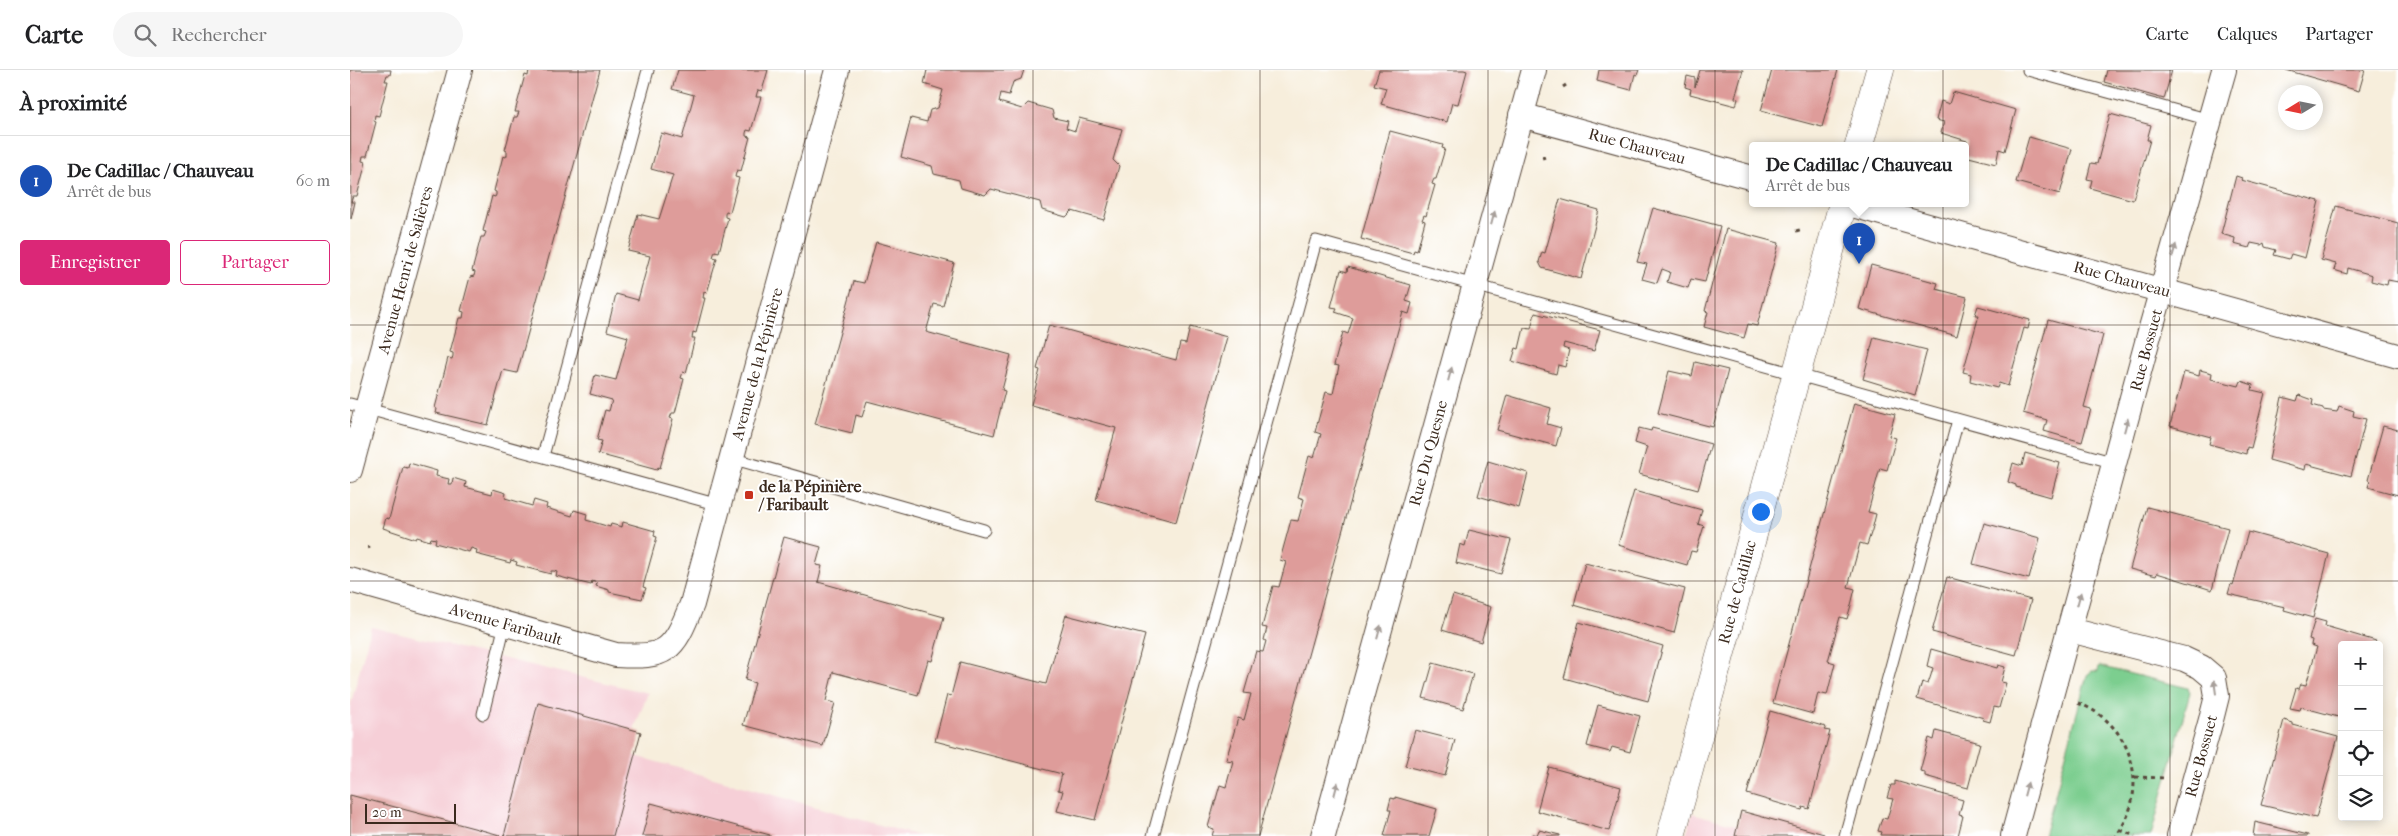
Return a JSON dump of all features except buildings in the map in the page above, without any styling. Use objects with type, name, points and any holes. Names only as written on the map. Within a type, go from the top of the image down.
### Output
[{"type":"street","name":"Avenue Henri de Salières","points":[[350,470],[359,406],[460,70]]},
{"type":"street","name":"Avenue de la Pépinière","points":[[664,652],[681,631],[692,604],[837,70]]},
{"type":"street","name":"Rue Du Quesne","points":[[1323,836],[1534,70]]},
{"type":"street","points":[[1860,142],[1880,70]]},
{"type":"street","name":"Rue Bossuet","points":[[2014,836],[2162,290],[2224,70]]},
{"type":"street","name":"Rue Chauveau","points":[[1521,115],[1749,177]]},
{"type":"street","name":"Rue de Cadillac","points":[[1671,836],[1843,207]]},
{"type":"street","name":"Rue Chauveau","points":[[1859,207],[2398,356]]},
{"type":"street","name":"Avenue Faribault","points":[[350,580],[616,655],[645,656],[664,652]]},
{"type":"street","name":"Rue Bossuet","points":[[2070,630],[2184,659],[2201,666],[2214,678],[2217,696],[2179,836]]},
{"type":"lane","points":[[542,456],[648,70]]},
{"type":"lane","points":[[2028,70],[2054,73],[2210,120]]},
{"type":"lane","points":[[1153,836],[1316,241],[2115,463]]},
{"type":"lane","points":[[359,406],[719,505]]},
{"type":"lane","points":[[1845,836],[1958,420]]},
{"type":"lane","points":[[732,458],[984,530]]},
{"type":"lane","points":[[483,714],[505,624]]},
{"type":"path","points":[[1796,231],[1802,228]]},
{"type":"path","points":[[1872,245],[1874,250]]},
{"type":"path","points":[[2077,702],[2089,707],[2115,729],[2126,744],[2135,777],[2133,794],[2116,836]]},
{"type":"path","points":[[2135,777],[2167,778]]},
{"type":"path","points":[[2120,830],[2135,836]]},
{"type":"shaded area","points":[[371,627],[648,693],[625,753],[919,836],[350,836],[350,707]]},
{"type":"shaded area","points":[[1692,813],[1776,836],[1686,836]]},
{"type":"green space","points":[[2099,666],[2188,688],[2190,692],[2151,836],[2044,836],[2087,675],[2092,671],[2098,671]]},
{"type":"place","name":"De Cadillac / Chauveau","points":[[1859,264]]},
{"type":"place","name":"de la Pépinière / Faribault","points":[[749,495]]}]
